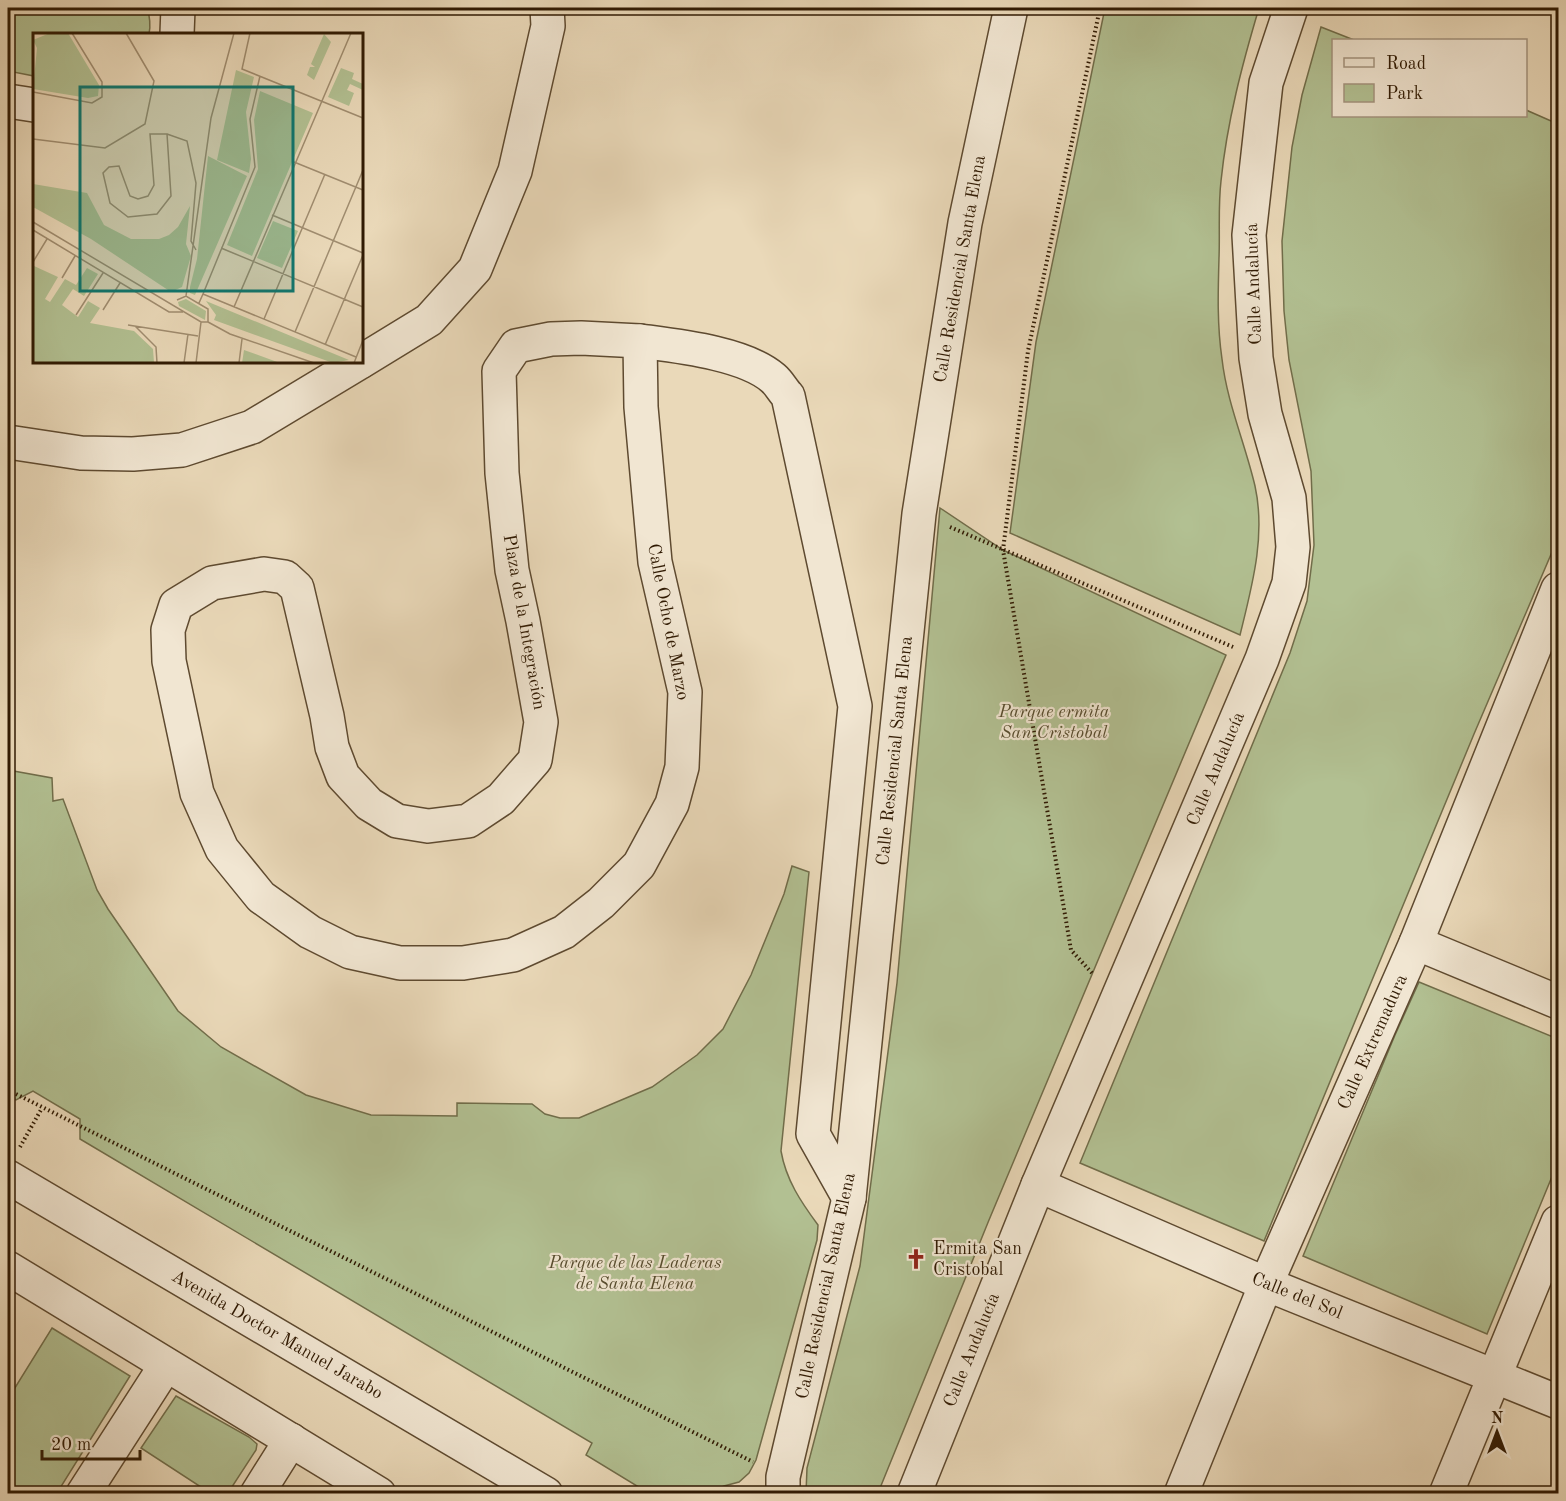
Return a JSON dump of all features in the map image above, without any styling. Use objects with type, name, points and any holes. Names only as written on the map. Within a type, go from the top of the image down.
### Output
[{"type":"street","points":[[177,33],[178,8]]},
{"type":"street","points":[[363,360],[429,320],[475,269],[515,171],[548,26],[547,8]]},
{"type":"street","name":"Calle Residencial Santa Elena","points":[[783,1486],[849,1198],[919,514],[965,223],[1011,8]]},
{"type":"street","name":"Calle Andalucía","points":[[914,1494],[1038,1185],[1262,659],[1289,583],[1293,547],[1289,498],[1265,414],[1256,358],[1249,235],[1266,83],[1291,8]]},
{"type":"street","points":[[8,100],[33,105]]},
{"type":"street","name":"Plaza de la Integración","points":[[264,574],[285,577],[297,588],[316,665],[332,747],[343,776],[369,804],[397,821],[428,826],[468,821],[501,799],[535,760],[541,722],[512,570],[502,473],[499,371],[516,346],[551,339],[640,341]]},
{"type":"street","points":[[640,341],[691,348],[757,368],[773,379],[788,396],[855,706],[813,1134],[849,1198]]},
{"type":"street","name":"Calle Ocho de Marzo","points":[[264,574],[212,583],[176,605],[168,630],[169,661],[197,793],[222,849],[261,897],[310,932],[350,952],[400,963],[463,963],[513,955],[564,932],[601,903],[639,865],[672,804],[681,767],[685,692],[655,562],[641,407],[640,341]]},
{"type":"street","points":[[8,442],[81,453],[133,454],[182,450],[252,427],[358,363]]},
{"type":"street","name":"Calle Extremadura","points":[[1181,1494],[1266,1284],[1416,943],[1558,589]]},
{"type":"street","points":[[1416,943],[1558,1002]]},
{"type":"street","name":"Avenida Doctor Manuel Jarabo","points":[[13,1162],[546,1494]]},
{"type":"street","name":"Calle del Sol","points":[[1038,1185],[1266,1284],[1558,1401]]},
{"type":"street","name":"Avenida Doctor Manuel Jarabo","points":[[8,1202],[500,1494]]},
{"type":"street","points":[[1446,1494],[1558,1222]]},
{"type":"street","points":[[8,1268],[379,1494]]},
{"type":"street","points":[[83,1494],[166,1365]]},
{"type":"street","points":[[257,1494],[291,1440]]},
{"type":"path","points":[[1100,8],[1028,351],[1003,550],[1071,950],[1117,1000]]},
{"type":"path","points":[[919,514],[1262,659]]},
{"type":"path","points":[[8,1090],[783,1486]]},
{"type":"path","points":[[13,1162],[42,1108]]},
{"type":"green space","points":[[8,8],[147,8],[150,21],[149,33],[33,33],[33,76],[8,71]]},
{"type":"green space","points":[[1105,8],[1259,8],[1231,115],[1220,200],[1218,308],[1220,346],[1232,407],[1255,486],[1259,523],[1256,561],[1240,635],[1010,533],[1036,342]]},
{"type":"green space","points":[[1321,27],[1351,39],[1332,39],[1332,117],[1527,117],[1527,110],[1558,124],[1558,538],[1474,734],[1264,1241],[1080,1163],[1290,653],[1307,601],[1314,545],[1311,471],[1289,360],[1284,311],[1282,241],[1292,147],[1302,95]]},
{"type":"green space","name":"Parque ermita San Cristobal","points":[[940,508],[1003,550],[1226,655],[989,1220],[878,1493],[806,1493],[807,1468],[860,1266],[897,983]]},
{"type":"green space","name":"Parque de las Laderas de Santa Elena","points":[[8,770],[52,778],[53,801],[63,799],[97,890],[178,1011],[221,1047],[306,1095],[371,1115],[457,1116],[457,1103],[532,1104],[545,1114],[560,1118],[579,1118],[652,1087],[697,1055],[723,1029],[751,975],[784,894],[792,866],[809,872],[781,1151],[786,1172],[795,1190],[818,1225],[817,1240],[756,1460],[749,1473],[739,1482],[709,1493],[650,1494],[586,1455],[592,1443],[80,1139],[80,1119],[33,1091],[16,1100],[8,1095]]},
{"type":"green space","points":[[1419,982],[1558,1039],[1558,1162],[1487,1334],[1303,1256]]},
{"type":"green space","points":[[52,1328],[130,1376],[57,1493],[8,1493],[8,1399]]},
{"type":"green space","points":[[176,1396],[249,1437],[257,1444],[256,1450],[228,1493],[210,1493],[141,1448]]},
{"type":"place","name":"Ermita San Cristobal","points":[[916,1259]]}]
